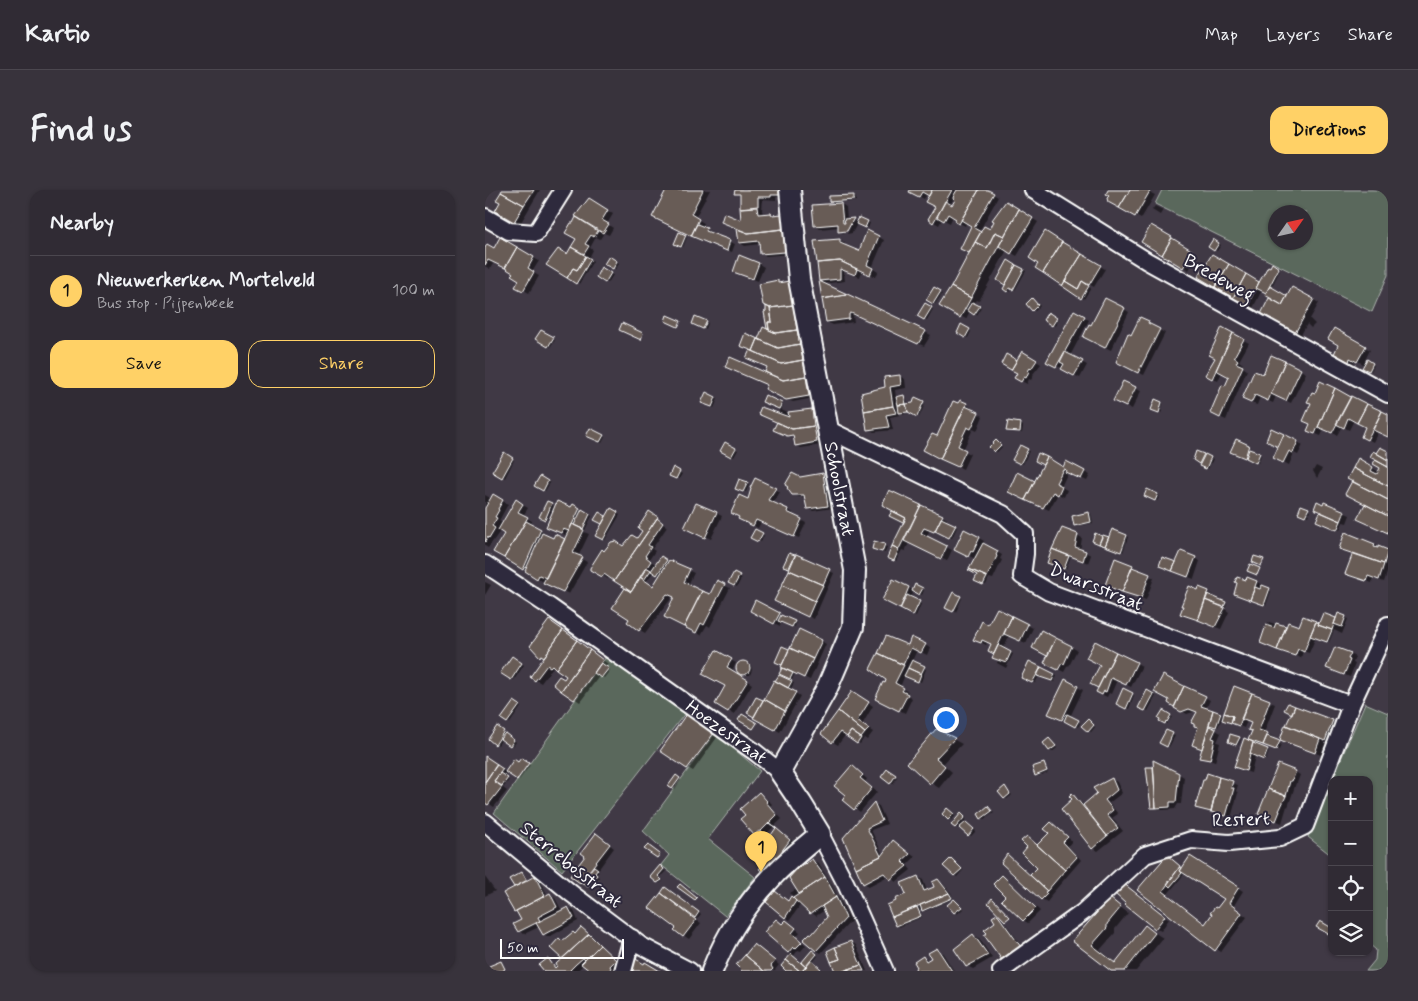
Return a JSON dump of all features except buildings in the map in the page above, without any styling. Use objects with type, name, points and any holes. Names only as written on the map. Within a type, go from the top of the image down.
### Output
[{"type":"street","points":[[485,217],[509,231],[536,233],[563,190]]},
{"type":"street","name":"Schoolstraat","points":[[780,772],[827,688],[853,627],[855,570],[799,279],[790,190]]},
{"type":"street","name":"Bredeweg","points":[[1033,190],[1147,261],[1388,394]]},
{"type":"street","name":"Dwarsstraat","points":[[827,429],[1003,514],[1025,534],[1023,576],[1049,592],[1351,705]]},
{"type":"street","name":"Hoezestraat","points":[[485,564],[550,606],[755,752],[780,772],[801,803],[846,884],[885,971]]},
{"type":"street","name":"Restert","points":[[1001,971],[1082,913],[1145,855],[1191,840],[1229,843],[1280,838],[1305,826],[1351,705],[1388,625]]},
{"type":"street","name":"Sterrebosstraat","points":[[485,822],[572,894],[640,944],[690,971]]},
{"type":"street","points":[[712,971],[721,946],[745,909],[774,874],[819,834]]},
{"type":"street","points":[[623,971],[632,938]]},
{"type":"green space","points":[[1162,190],[1388,190],[1388,275],[1372,312],[1155,204]]},
{"type":"green space","points":[[606,657],[686,712],[562,871],[494,813]]},
{"type":"green space","points":[[1365,703],[1388,713],[1388,971],[1366,971],[1375,960],[1376,950],[1373,947],[1373,776],[1334,776]]},
{"type":"green space","points":[[715,733],[760,771],[708,839],[755,877],[725,916],[661,865],[669,855],[643,831]]},
{"type":"green space","points":[[1328,790],[1328,853],[1308,837]]},
{"type":"place","name":"Nieuwerkerken Mortelveld","points":[[761,872]]}]
